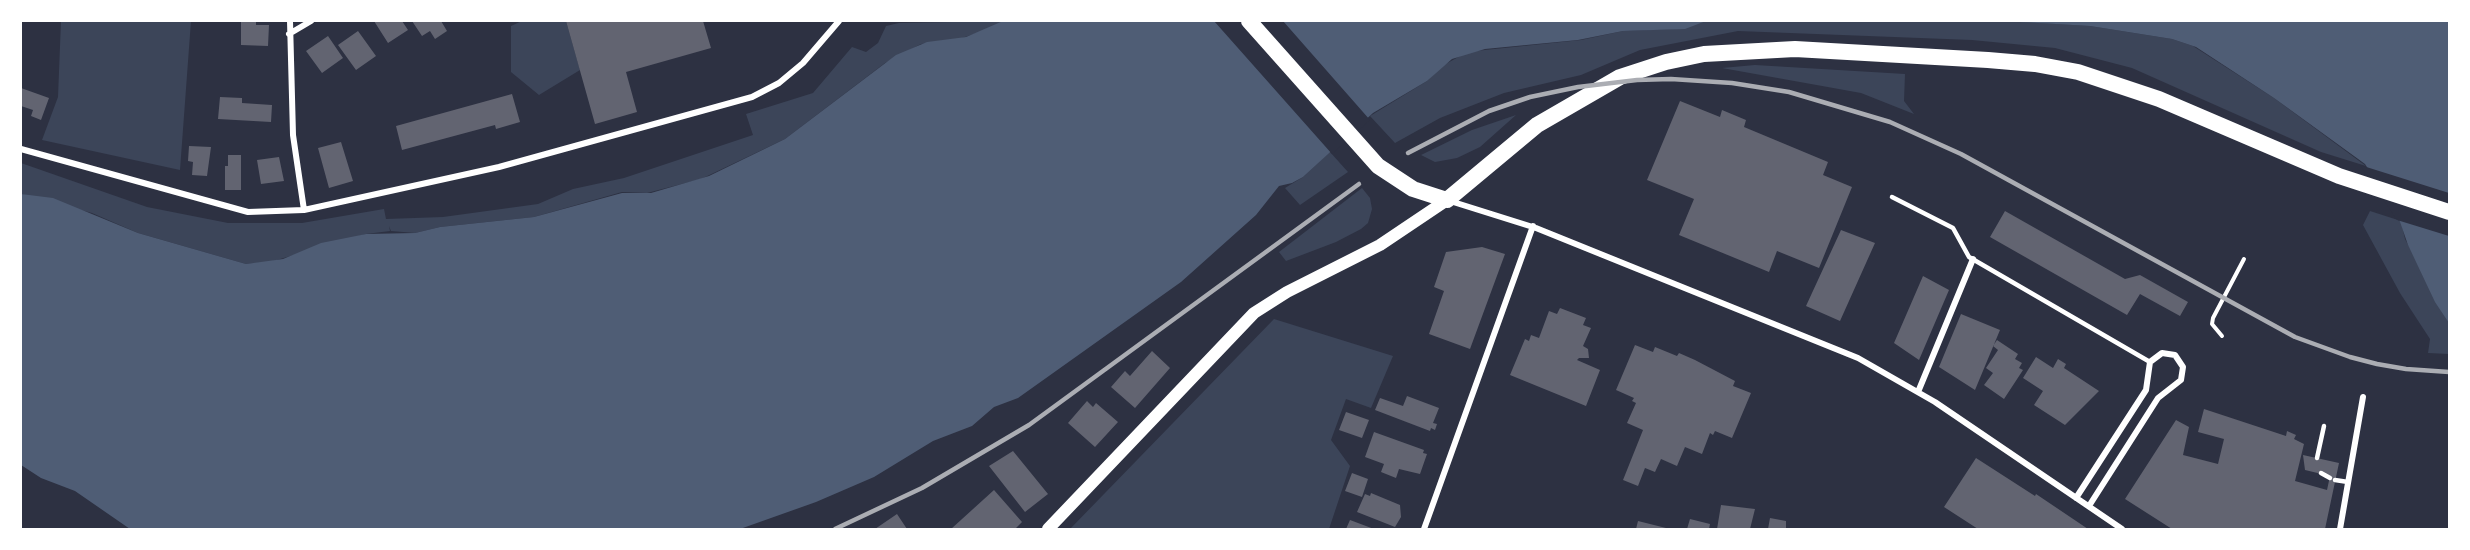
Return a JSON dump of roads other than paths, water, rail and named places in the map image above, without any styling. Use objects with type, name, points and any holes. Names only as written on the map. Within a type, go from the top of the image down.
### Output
[{"type":"highway","points":[[1249,21],[1374,163],[1396,179],[1420,192],[1447,200],[1562,108],[1607,83],[1642,69],[1720,51],[1803,50],[1988,60],[2068,70],[2159,99],[2310,165],[2449,212]]},
{"type":"main road","points":[[1048,529],[1254,313],[1287,292],[1380,245],[1447,200]]},
{"type":"street","points":[[290,21],[293,135],[304,210]]},
{"type":"street","points":[[289,34],[310,21]]},
{"type":"street","points":[[21,149],[248,212],[304,210],[499,167],[752,97],[779,82],[803,63],[839,21]]},
{"type":"street","points":[[1447,200],[1533,226],[1827,344],[1918,392],[2122,529]]},
{"type":"street","points":[[1424,529],[1533,226]]},
{"type":"street","points":[[1918,392],[1973,259]]},
{"type":"street","points":[[2076,498],[2145,390],[2150,362],[2159,354],[2172,354],[2182,364],[2182,377],[2179,383],[2157,398],[2089,506]]},
{"type":"street","points":[[2340,529],[2363,397]]},
{"type":"lane","points":[[1892,197],[1953,228],[1960,237],[1965,252],[1973,259],[2150,362]]},
{"type":"lane","points":[[2317,458],[2324,426]]},
{"type":"lane","points":[[2321,474],[2348,482]]},
{"type":"railway","points":[[1408,153],[1489,111],[1530,97],[1578,87],[1637,80],[1671,79],[1732,83],[1789,92],[1890,122],[1961,154],[2295,337],[2377,364],[2449,372]]},
{"type":"railway","points":[[835,529],[922,488],[1029,425],[1359,184]]}]
